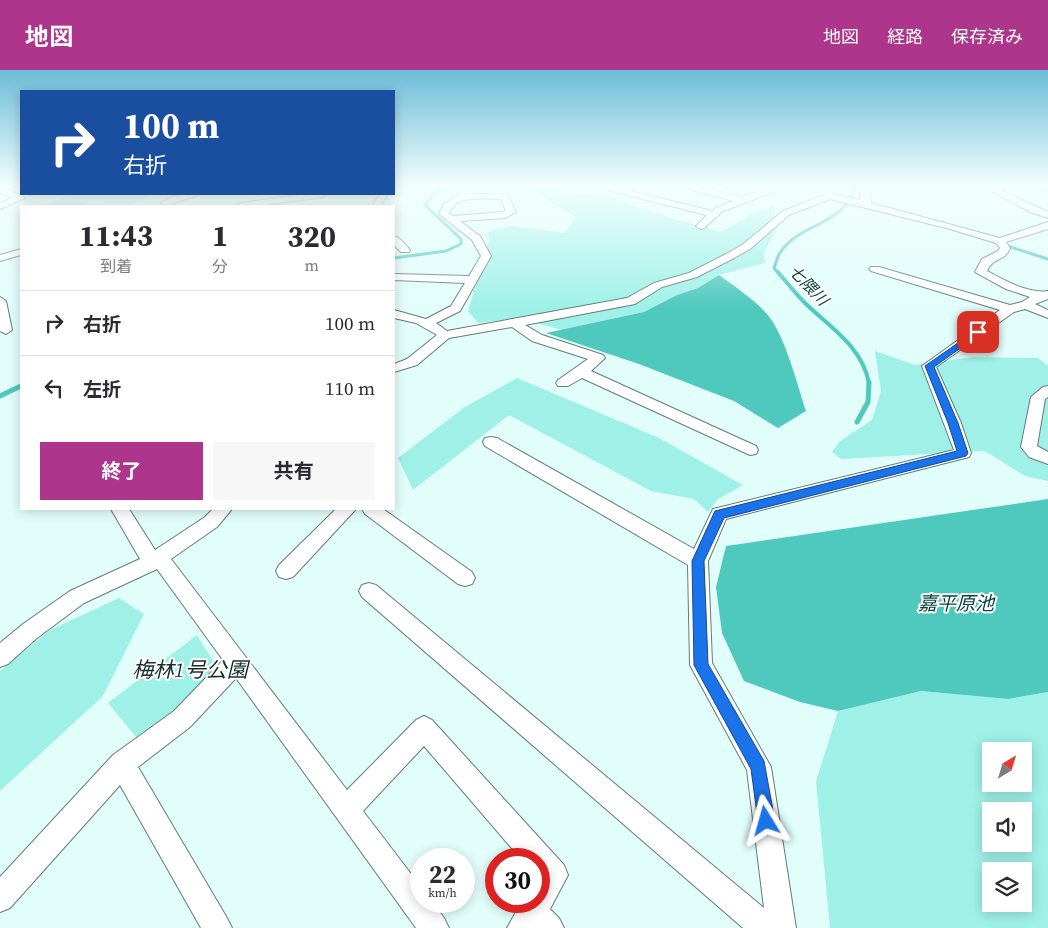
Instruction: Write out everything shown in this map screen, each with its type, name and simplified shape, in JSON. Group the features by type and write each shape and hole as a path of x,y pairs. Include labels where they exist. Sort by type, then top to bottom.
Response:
{"street":[{"path":"427,323 456,308 486,256 476,238 461,227"},
{"path":"395,368 412,362 444,335 631,301 658,285 693,275 730,256 746,247 769,227"},
{"path":"954,227 1002,244 1044,227"},
{"path":"395,240 405,250"},
{"path":"1002,244 1003,253 986,260 980,272 1010,287 1044,296"},
{"path":"0,258 20,252"},
{"path":"875,269 961,296 1048,314"},
{"path":"395,277 472,280"},
{"path":"781,928 759,767 701,665 698,561 719,514 962,453 953,423 929,366 1018,307 1044,296"},
{"path":"0,301 3,331 20,326"},
{"path":"395,314 412,316 427,323 444,335"},
{"path":"514,323 536,338 598,358 581,372 563,383"},
{"path":"581,372 750,450"},
{"path":"1048,390 1038,397 1029,447 1035,453 1048,458"},
{"path":"491,442 698,561"},
{"path":"121,510 155,560 236,662 434,928"},
{"path":"0,657 30,631 77,598 155,560 211,522 222,510"},
{"path":"286,571 347,510"},
{"path":"372,510 465,578"},
{"path":"369,591 766,928"},
{"path":"0,898 122,764 182,719 236,662"},
{"path":"346,810 424,728 554,875 536,914"},
{"path":"122,764 217,928"}],"green space":[{"path":"505,227 517,227 565,233 569,227 704,227 722,232 730,227 777,228 764,252 765,263 719,275 698,288 677,295 644,312 562,330 518,318 478,323 468,311 489,240 488,232"},
{"path":"875,351 915,365 974,357 1038,358 1048,366 1048,481 1025,476 985,451 841,459 832,452 840,441 872,420 881,391"},
{"path":"517,378 659,438 743,485 718,499 708,512 694,499 651,491 509,415 413,490 398,458 465,407"},
{"path":"119,598 144,614 103,696 0,791 0,671 50,630"},
{"name":"梅林1号公園","path":"197,635 222,676 136,737 108,703"},
{"path":"921,691 1008,699 1048,692 1048,928 830,928 816,781 838,711"}],"water":[{"path":"719,275 750,298 767,314 785,347 806,411 778,428 734,401 639,364 546,333 644,312 677,295 698,288"},
{"name":"嘉平原池","path":"1048,499 1048,692 1008,699 921,691 838,711 800,702 744,681 722,633 716,587 726,546"}],"waterway":[{"path":"395,258 446,251 461,244 461,239 448,227"},
{"name":"七隈川","path":"779,274 774,268 779,255 788,243 813,227"},
{"path":"979,237 1048,259"},
{"name":"七隈川","path":"778,272 802,300 853,349 860,359 869,383"},
{"name":"七隈川","path":"857,422 868,402 869,383"},
{"path":"0,396 20,386"}],"route":[{"path":"766,821 759,767 701,665 698,561 719,514 962,453 953,423 929,366 978,332"}]}
